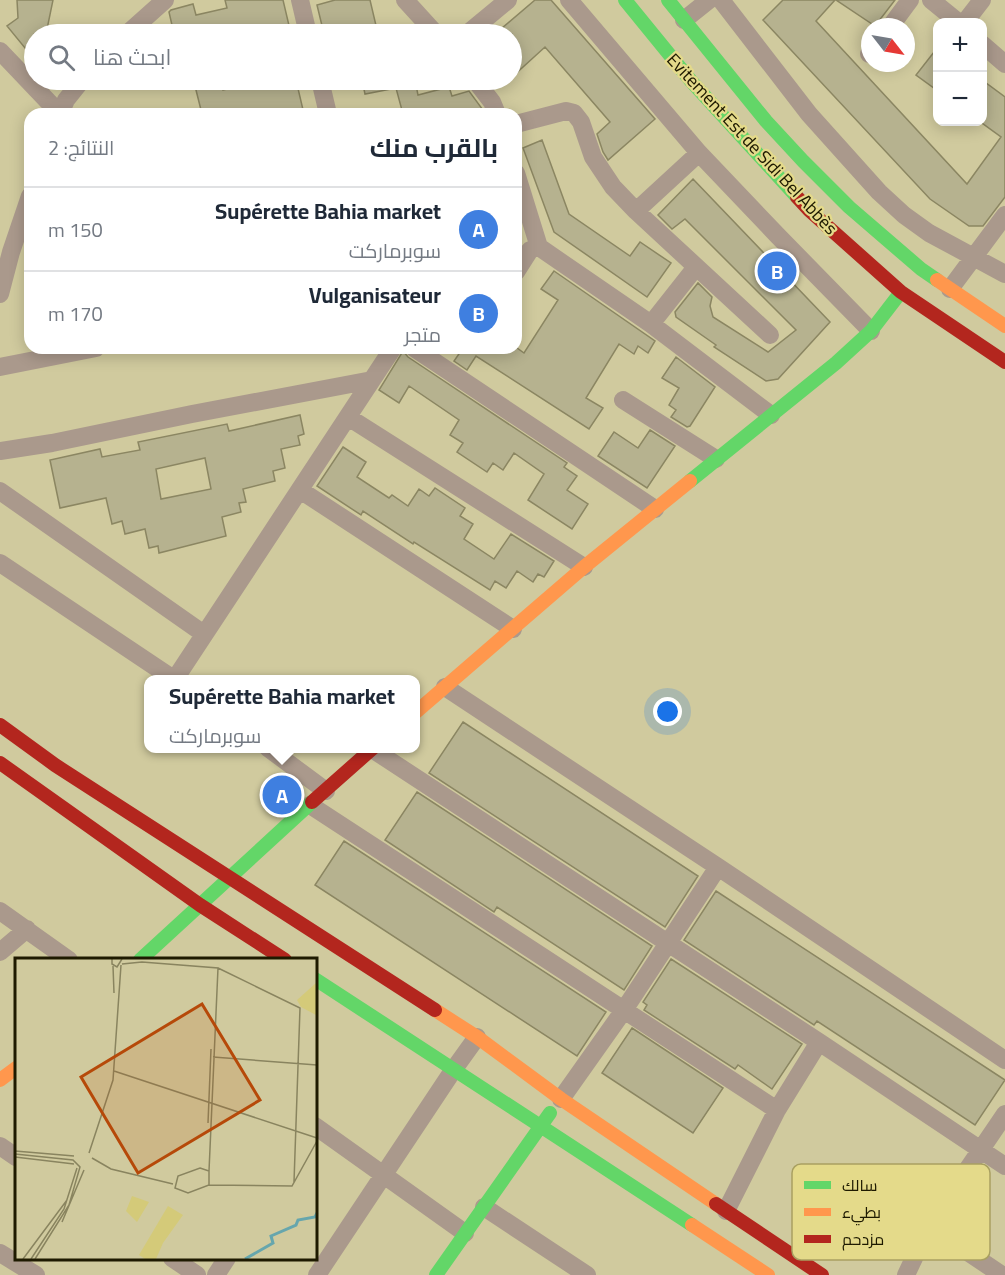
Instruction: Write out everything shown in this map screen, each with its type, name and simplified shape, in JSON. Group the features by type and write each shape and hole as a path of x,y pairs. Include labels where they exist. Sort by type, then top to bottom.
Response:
{"main road":[{"name":"Evitement Est de Sidi Bel Abbès","path":"624,0 691,81 801,202 835,235 901,292 1005,362"},
{"name":"Evitement Est de Sidi Bel Abbès","path":"668,0 735,84 803,161 885,239 950,289 1005,326"},
{"path":"420,709 584,567 802,392 871,331 901,292"},
{"path":"0,725 56,765 228,878 477,1037 561,1099 792,1255"},
{"path":"142,958 368,753"},
{"path":"0,763 200,905 282,958"},
{"path":"316,980 768,1275"},
{"path":"0,1080 15,1069"},
{"path":"436,1275 540,1125 561,1099"},
{"path":"800,1260 822,1275"}],"street":[{"path":"138,24 165,0"},
{"path":"300,0 306,24"},
{"path":"405,0 427,24"},
{"path":"479,24 508,0"},
{"path":"569,0 699,153 871,331"},
{"path":"684,20 709,0"},
{"path":"722,0 809,114 879,192 904,215 929,233 1005,274"},
{"path":"897,18 910,0"},
{"path":"931,0 953,18"},
{"path":"968,18 982,0"},
{"path":"987,48 1005,64"},
{"path":"0,51 24,76"},
{"path":"37,90 54,108"},
{"path":"63,108 74,90"},
{"path":"322,90 327,108"},
{"path":"483,90 494,108"},
{"path":"522,122 566,111 574,113 581,122 593,157 612,187 770,335"},
{"path":"636,211 699,153"},
{"path":"522,212 528,251 651,324 771,415"},
{"path":"0,294 10,252 24,213"},
{"path":"950,289 1005,215"},
{"path":"651,324 696,267"},
{"path":"0,367 66,354"},
{"path":"178,675 389,354"},
{"path":"423,354 655,509"},
{"path":"0,451 52,443 372,380"},
{"path":"623,400 716,459"},
{"path":"348,417 584,567"},
{"path":"300,490 513,629"},
{"path":"0,491 204,634"},
{"path":"0,563 169,675"},
{"path":"445,687 1005,1060"},
{"path":"275,753 326,791"},
{"path":"378,753 1005,1166"},
{"path":"310,805 777,1110"},
{"path":"561,1099 624,1010 718,867"},
{"path":"0,911 66,958"},
{"path":"0,952 27,929"},
{"path":"317,1275 477,1037"},
{"path":"726,1211 777,1110 819,1042"},
{"path":"971,1164 1005,1114"},
{"path":"316,1127 465,1233"},
{"path":"0,1146 15,1156"},
{"path":"484,1207 587,1275"},
{"path":"0,1253 36,1275"},
{"path":"175,1260 197,1275"},
{"path":"216,1275 226,1260"},
{"path":"906,1275 913,1260"},
{"path":"980,1260 1002,1275"}],"building":[{"path":"17,0 53,0 48,24 24,24 24,47 7,26 18,18"},
{"path":"225,0 283,0 289,24 172,24 169,12 193,4 196,15 227,8"},
{"path":"335,0 370,0 376,24 322,24 317,5"},
{"path":"535,0 551,0 655,119 608,160 597,134 610,122 545,47 522,68 522,24 507,24"},
{"path":"783,0 835,0 816,21 967,184 1001,137 986,126 987,84 1005,97 1005,197 983,226 969,226 930,199 763,20"},
{"path":"836,0 895,0 881,18 863,18"},
{"path":"933,53 933,87 916,75"},
{"path":"196,90 298,90 303,108 200,108"},
{"path":"364,90 386,90 365,94"},
{"path":"397,90 417,90 418,95 437,90 450,90 452,96 469,91 482,108 401,108"},
{"path":"542,140 569,214 630,256 640,242 671,263 647,297 554,232 523,148"},
{"path":"693,179 830,322 778,379 766,381 714,347 716,345 676,317 675,312 698,283 712,297 710,306 713,317 768,352 796,330 685,219 672,229 658,215"},
{"path":"554,271 655,341 648,353 638,346 634,354 619,344 586,398 603,408 589,429 476,356 467,370 454,361 459,354 524,353 558,300 541,289"},
{"path":"401,354 406,354 567,463 564,467 577,476 567,490 588,504 572,529 528,500 544,474 514,453 503,470 493,463 487,472 457,452 463,443 450,435 459,420 409,386 399,403 379,390"},
{"path":"676,357 715,387 690,426 687,427 671,417 676,410 669,405 679,388 662,378"},
{"path":"300,415 304,434 298,436 300,445 281,449 285,468 273,471 275,481 243,489 246,502 239,503 241,512 222,517 226,536 159,553 158,546 149,548 145,529 125,534 122,521 112,524 106,498 60,508 50,460 100,449 102,457 140,450 138,442 227,424 229,431","holes":["205,458 211,489 161,499 156,469"]},
{"path":"650,430 675,446 647,488 598,456 614,432 638,448"},
{"path":"343,447 366,462 357,477 389,498 392,495 408,506 419,489 429,496 435,488 465,508 460,516 473,524 464,539 494,559 511,534 554,561 544,577 538,574 533,582 517,571 506,588 495,581 490,590 363,511 361,515 317,486"},
{"path":"463,722 698,876 665,927 429,773"},
{"path":"417,792 652,946 624,990 497,907 494,912 385,840"},
{"path":"344,841 606,1012 577,1056 315,885"},
{"path":"716,891 1005,1080 975,1125 817,1021 814,1025 684,940"},
{"path":"671,959 802,1044 772,1089 738,1065 735,1069 644,1010 647,1005 643,1002"},
{"path":"632,1028 723,1088 693,1133 602,1073"}],"traffic: fast":[{"path":"625,0 691,81 797,197"},
{"path":"668,0 766,121 803,161 849,207 937,280"},
{"path":"690,481 836,363 871,331 901,292"},
{"path":"142,958 312,802"},
{"path":"316,980 692,1225"},
{"path":"436,1275 550,1113"}],"traffic: slow":[{"path":"937,280 1005,326"},
{"path":"420,709 584,567 690,481"},
{"path":"435,1010 716,1204"},
{"path":"0,1080 15,1069"},
{"path":"692,1225 768,1275"}],"traffic: jam":[{"path":"797,197 901,292 1005,362"},
{"path":"0,725 55,765 435,1010"},
{"path":"312,802 367,753"},
{"path":"0,763 200,905 282,958"},
{"path":"716,1204 792,1255"},
{"path":"800,1260 822,1275"}],"place":[{"name":"Vulganisateur","path":"777,271"},
{"name":"Supérette Bahia market","path":"282,795"}]}
